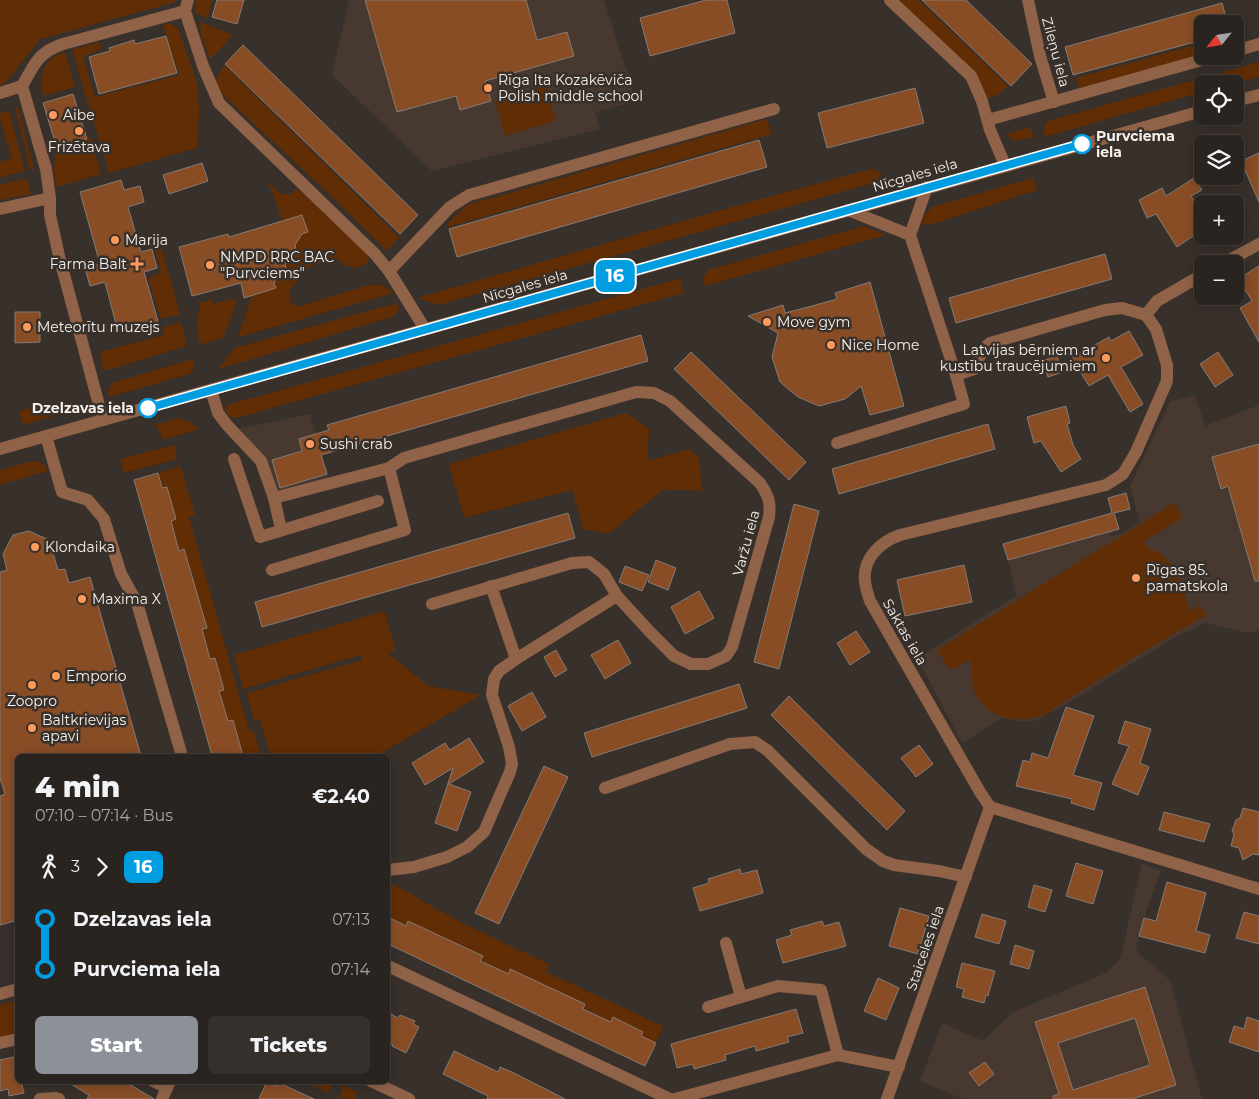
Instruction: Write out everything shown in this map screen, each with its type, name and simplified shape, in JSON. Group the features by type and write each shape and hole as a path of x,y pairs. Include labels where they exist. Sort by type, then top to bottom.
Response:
{"street":[{"path":"890,0 971,76 982,100 1005,166"},
{"name":"Zileņu iela","path":"988,120 1054,102 1034,33 1028,0"},
{"path":"0,94 22,86 38,59 49,49 187,6 203,66 219,103 375,254 425,329"},
{"path":"1244,48 1259,44"},
{"path":"1054,102 1194,62"},
{"path":"22,86 46,169 50,198 50,216 103,420"},
{"path":"1244,99 1259,95"},
{"path":"388,271 450,207 469,195 774,109"},
{"name":"Nīcgales iela","path":"0,449 1194,113"},
{"path":"837,443 964,404 910,236 927,187"},
{"path":"0,209 50,198"},
{"path":"848,210 910,236"},
{"path":"1239,255 1259,244"},
{"path":"956,375 974,369 983,349 990,343 1105,310 1122,308 1146,315 1157,301 1194,280"},
{"name":"Saktas iela","path":"990,807 870,601 864,580 867,563 876,549 888,540 900,535 1106,485 1123,474 1136,452 1167,382 1167,365 1156,329 1146,315"},
{"path":"211,390 218,413 261,461 274,498 281,529"},
{"name":"Varžu iela","path":"274,498 389,468 404,458 636,392 654,393 670,401 760,483 769,497 771,506 769,517 732,647 726,656 708,664 691,664 674,656 616,596 604,574 589,562 572,563 491,586"},
{"path":"46,436 62,492 88,500 104,519 121,574 137,603 181,754"},
{"path":"234,459 260,537 281,529 378,501"},
{"path":"272,570 405,530 389,468"},
{"path":"432,604 491,586 516,659"},
{"path":"390,870 414,867 447,857 467,847 484,832 512,764 509,747 492,695 494,679 499,671 516,659 616,596"},
{"path":"605,788 730,744 755,742 767,750 866,849 883,861 894,865 966,877"},
{"path":"990,807 1259,889"},
{"name":"Staiceles iela","path":"887,1099 990,807"},
{"path":"726,943 741,997"},
{"path":"390,967 670,1099"},
{"path":"708,1007 778,986 821,990 838,1055"},
{"path":"0,994 15,990"},
{"path":"0,1043 15,1040"},
{"path":"675,1099 838,1055 899,1066"},
{"path":"377,1084 409,1099"},
{"path":"40,1099 59,1099"}],"shaded area":[{"path":"0,0 176,0 176,2 40,39 8,80 0,86"},
{"path":"195,0 212,0 208,18 195,13"},
{"name":"Rīga Ita Kozakēviča Polish middle school","path":"349,0 604,0 636,101 595,112 600,129 432,171 332,75"},
{"path":"896,0 919,0 1008,86 999,94 986,99"},
{"path":"200,22 233,35 210,59 201,34"},
{"path":"169,23 178,28 198,86 197,148 109,173 72,50 99,42 101,49 83,57 95,97 179,75 163,25"},
{"path":"1194,45 1194,58 1080,89 1076,78"},
{"path":"65,52 75,87 43,96 42,74 44,68 51,59"},
{"path":"1259,62 1259,77 1244,81 1244,75 1213,75"},
{"path":"224,65 399,237 387,251 218,90 214,83"},
{"path":"1194,80 1194,94 1045,137 1044,128 1048,121"},
{"path":"546,86 556,121 505,136 495,101"},
{"path":"18,107 34,169 30,169 15,108"},
{"path":"9,111 25,171 0,178 0,162 12,158 0,118 0,113"},
{"path":"767,119 772,134 448,227 448,223 467,205"},
{"path":"1029,127 1035,137 1012,141 1007,134"},
{"path":"91,138 101,174 60,186 56,185 54,175 55,151"},
{"path":"871,169 882,173 877,182 439,305 417,298 728,208"},
{"path":"26,178 31,194 0,200 0,185"},
{"path":"1033,178 1037,190 930,225 922,224 923,217 932,207"},
{"path":"267,181 281,194 291,194 297,189 320,207 367,254 369,260 361,267 356,268 344,264 336,258 309,267 289,291 291,303 297,307 369,285 383,285 394,293 238,337 252,296 275,288 274,283 281,271 286,270 285,264 291,252 296,250 295,245 302,234 308,232 302,215 282,221"},
{"path":"864,226 886,235 705,286 704,278 708,270"},
{"path":"160,243 180,314 161,319 148,278 161,273 154,245"},
{"path":"682,278 684,293 236,418 229,416 225,410 227,405"},
{"path":"234,298 236,304 223,338 203,344 199,342 197,324 200,303 211,299 214,304"},
{"path":"397,303 399,310 392,317 219,369 234,348"},
{"path":"181,322 187,345 184,347 104,371 100,352 164,335 163,327"},
{"path":"193,359 195,367 190,374 109,397 108,390 112,383"},
{"name":"Rīgas 85. pamatskola","path":"1195,395 1205,426 1259,405 1259,630 1248,633 1206,623 1175,637 1078,697 1035,721 1022,722 1002,718 962,743 917,658 1016,596 1008,560 1110,532 1111,536 1120,534 1140,522 1130,486 1170,402"},
{"path":"51,402 62,409 64,413 27,424 22,422 19,411"},
{"path":"626,413 649,429 647,461 689,449 699,458 702,491 664,489 610,533 584,530 572,490 464,518 449,464"},
{"path":"310,414 329,478 276,493 237,429"},
{"path":"178,418 190,422 199,429 163,440 156,425"},
{"path":"174,445 177,459 124,473 120,459"},
{"path":"32,461 46,466 47,471 0,485 0,470"},
{"path":"181,466 195,515 189,517 249,731 254,731 260,754 242,754 233,720 228,721 219,691 224,690 215,658 210,659 202,629 207,628 184,550 179,551 171,521 176,519 162,488 158,473"},
{"path":"1174,503 1183,517 1143,542 1162,555 1177,573 1181,580 1188,611 1200,605 1206,615 1141,653 1045,714 1035,717 1014,719 1004,717 986,708 974,690 971,674 972,659 950,670 937,650"},
{"path":"384,611 396,650 388,653 428,686 481,695 379,754 269,754 260,720 254,720 247,693 362,660 361,655 243,689 234,655"},
{"path":"1142,864 1161,870 1144,918 1136,951 1170,980 1202,1099 963,1099 920,1081 942,1023 983,1041 1013,1012 1106,973 1120,959"},
{"path":"390,883 460,922 549,964 546,972 663,1026 656,1043 641,1036 643,1032 613,1018 611,1022 510,970 509,974 480,961 482,956 409,921 406,926 390,918"},
{"path":"15,1001 15,1034 0,1038 0,1005"},
{"path":"310,1084 332,1084 328,1093"},
{"path":"343,1085 357,1092 354,1099 339,1098"}],"building":[{"path":"217,0 244,0 237,24 212,17"},
{"path":"365,0 526,0 537,40 567,32 574,56 485,81 491,101 460,110 456,96 397,112"},
{"path":"706,0 727,0 735,33 650,56 640,18"},
{"path":"922,0 966,0 1032,64 1011,86"},
{"path":"1222,3 1225,15 1194,15 1194,42 1073,75 1065,47"},
{"path":"166,36 177,73 99,94 89,57 110,51 109,48 134,40 135,44"},
{"path":"243,45 418,215 400,234 225,64"},
{"path":"915,88 924,123 827,148 818,113"},
{"path":"73,94 87,139 57,148 43,103"},
{"path":"759,140 767,167 457,257 449,229"},
{"path":"1259,153 1259,202 1244,168 1244,160"},
{"path":"202,163 208,181 169,194 163,175"},
{"path":"1194,178 1194,185 1199,185 1202,190 1191,196 1194,201 1194,235 1177,247 1156,214 1147,218 1139,200 1162,188 1166,196"},
{"path":"121,180 124,190 140,186 144,202 128,207 141,252 152,249 157,268 144,272 158,321 118,332 105,282 90,286 85,268 100,264 80,192"},
{"path":"302,215 308,232 302,234 295,245 296,250 291,252 285,264 286,270 281,271 274,283 276,288 244,298 241,283 192,296 179,247 228,234 229,237"},
{"path":"1105,254 1112,279 956,323 949,298"},
{"path":"1259,266 1259,342 1240,308 1252,301 1244,288 1244,275"},
{"name":"Nice Home","path":"870,282 904,406 870,415 861,386 845,399 819,406 798,397 780,382 772,357 778,333 748,316 783,305 785,313 812,306 837,299 835,293"},
{"name":"Meteorītu muzejs","path":"15,312 40,312 40,342 15,343"},
{"name":"Latvijas bērniem ar kustību traucējumiem","path":"1129,331 1143,355 1121,367 1143,404 1130,412 1108,375 1089,386 1072,358 1109,337 1111,341"},
{"path":"641,335 648,361 321,455 327,474 280,488 272,460 302,451 299,439 329,430 327,425"},
{"path":"691,352 806,462 789,480 674,369"},
{"path":"1218,352 1233,375 1215,387 1200,364"},
{"path":"1057,356 1063,372 1048,377 1042,361"},
{"path":"1066,406 1070,423 1067,424 1073,445 1081,459 1061,472 1041,441 1034,443 1027,417"},
{"path":"988,424 995,449 839,494 832,469"},
{"path":"1259,444 1259,581 1255,581 1228,486 1221,489 1212,457"},
{"path":"158,473 162,488 167,487 176,519 171,521 179,551 184,549 207,628 202,629 210,659 215,658 224,690 219,691 228,721 233,720 242,754 211,754 134,480"},
{"path":"1126,493 1130,509 1114,513 1119,529 1008,560 1003,544 1112,513 1108,498"},
{"path":"794,504 819,511 779,669 754,662"},
{"path":"568,513 575,538 262,627 255,602"},
{"path":"29,531 49,540 58,570 65,569 69,583 90,577 140,754 15,754 15,921 0,925 0,796 5,794 0,778 0,572 7,570 3,554 13,535"},
{"path":"656,560 676,568 668,590 648,582"},
{"path":"964,565 972,602 905,616 897,580"},
{"path":"625,566 649,575 642,591 619,582"},
{"path":"699,591 714,618 685,634 671,607"},
{"path":"856,631 870,652 850,665 837,643"},
{"path":"618,640 631,663 605,679 591,655"},
{"path":"556,650 567,670 555,677 544,657"},
{"path":"739,684 747,708 592,757 584,733"},
{"path":"532,692 546,717 522,731 508,706"},
{"path":"789,696 905,811 887,830 771,715"},
{"path":"1066,707 1094,716 1073,775 1102,783 1094,810 1071,803 1072,799 1016,786 1023,760 1030,762 1032,753 1048,758"},
{"path":"1125,721 1151,729 1140,763 1149,767 1138,795 1112,784 1129,746 1118,743"},
{"path":"469,738 484,762 449,784 471,792 457,831 435,823 453,768 425,785 412,763 445,743 450,750"},
{"path":"919,745 933,764 916,777 901,758"},
{"path":"544,766 568,777 499,924 475,913"},
{"path":"1243,808 1259,812 1259,855 1253,854 1243,860 1239,848 1231,846 1234,834 1232,831 1236,820 1240,818"},
{"path":"1164,812 1210,824 1204,842 1159,830"},
{"path":"1076,863 1103,871 1093,904 1066,896"},
{"path":"740,869 741,874 757,870 763,893 700,911 693,888 709,883 708,879"},
{"path":"1167,882 1206,893 1196,931 1210,935 1205,953 1139,936 1144,918 1156,921"},
{"path":"1034,885 1052,890 1045,912 1028,907"},
{"path":"900,908 929,916 918,954 889,946"},
{"path":"1244,912 1259,916 1259,944 1236,938"},
{"path":"982,914 1006,921 999,944 975,937"},
{"path":"390,918 406,926 408,921 483,956 480,961 509,974 510,969 585,1004 583,1009 611,1022 613,1017 643,1032 641,1036 656,1043 645,1066 390,945"},
{"path":"822,921 824,926 839,922 846,946 783,963 776,940 792,935 790,930"},
{"path":"1015,945 1034,951 1029,969 1010,964"},
{"path":"962,963 995,971 988,996 986,995 984,1003 962,997 964,989 956,987"},
{"path":"878,978 899,988 886,1020 864,1011"},
{"path":"1145,987 1176,1085 1132,1099 1053,1099 1053,1096 1059,1094 1035,1022","holes":["1135,1018 1150,1065 1073,1090 1058,1043"]},
{"path":"796,1009 803,1033 787,1037 789,1042 756,1051 755,1046 725,1055 726,1060 694,1069 693,1064 677,1068 671,1044"},
{"path":"390,1013 398,1018 400,1015 415,1021 413,1024 419,1027 406,1053 390,1043"},
{"path":"1247,1017 1259,1021 1259,1052 1229,1042 1234,1026 1244,1029"},
{"path":"454,1051 498,1072 500,1067 514,1073 565,1099 487,1099 488,1096 443,1074"},
{"path":"15,1057 15,1084 22,1084 24,1093 9,1096 8,1089 0,1091 0,1060"},
{"path":"985,1062 994,1074 979,1086 969,1073"},
{"path":"71,1084 129,1084 154,1099 87,1099 89,1095"},
{"path":"266,1084 278,1086 281,1084 314,1099 259,1099"}],"bus line":[{"name":"16","path":"148,408 1082,144"}],"place":[{"name":"Rīga Ita Kozakēviča Polish middle school","path":"488,88"},
{"name":"Aibe","path":"53,115"},
{"name":"Frizētava","path":"79,131"},
{"name":"Purvciema iela","path":"1082,144"},
{"name":"Marija","path":"115,240"},
{"name":"Farma Balt","path":"137,264"},
{"name":"NMPD RRC BAC \"Purvciems\"","path":"210,265"},
{"name":"Move gym","path":"767,322"},
{"name":"Meteorītu muzejs","path":"27,327"},
{"name":"Nice Home","path":"831,345"},
{"name":"Latvijas bērniem ar kustību traucējumiem","path":"1106,358"},
{"name":"Dzelzavas iela","path":"148,408"},
{"name":"Sushi crab","path":"310,444"},
{"name":"Klondaika","path":"35,547"},
{"name":"Rīgas 85. pamatskola","path":"1136,578"},
{"name":"Maxima X","path":"82,599"},
{"name":"Emporio","path":"56,676"},
{"name":"Zoopro","path":"32,685"},
{"name":"Baltkrievijas apavi","path":"32,728"}]}
